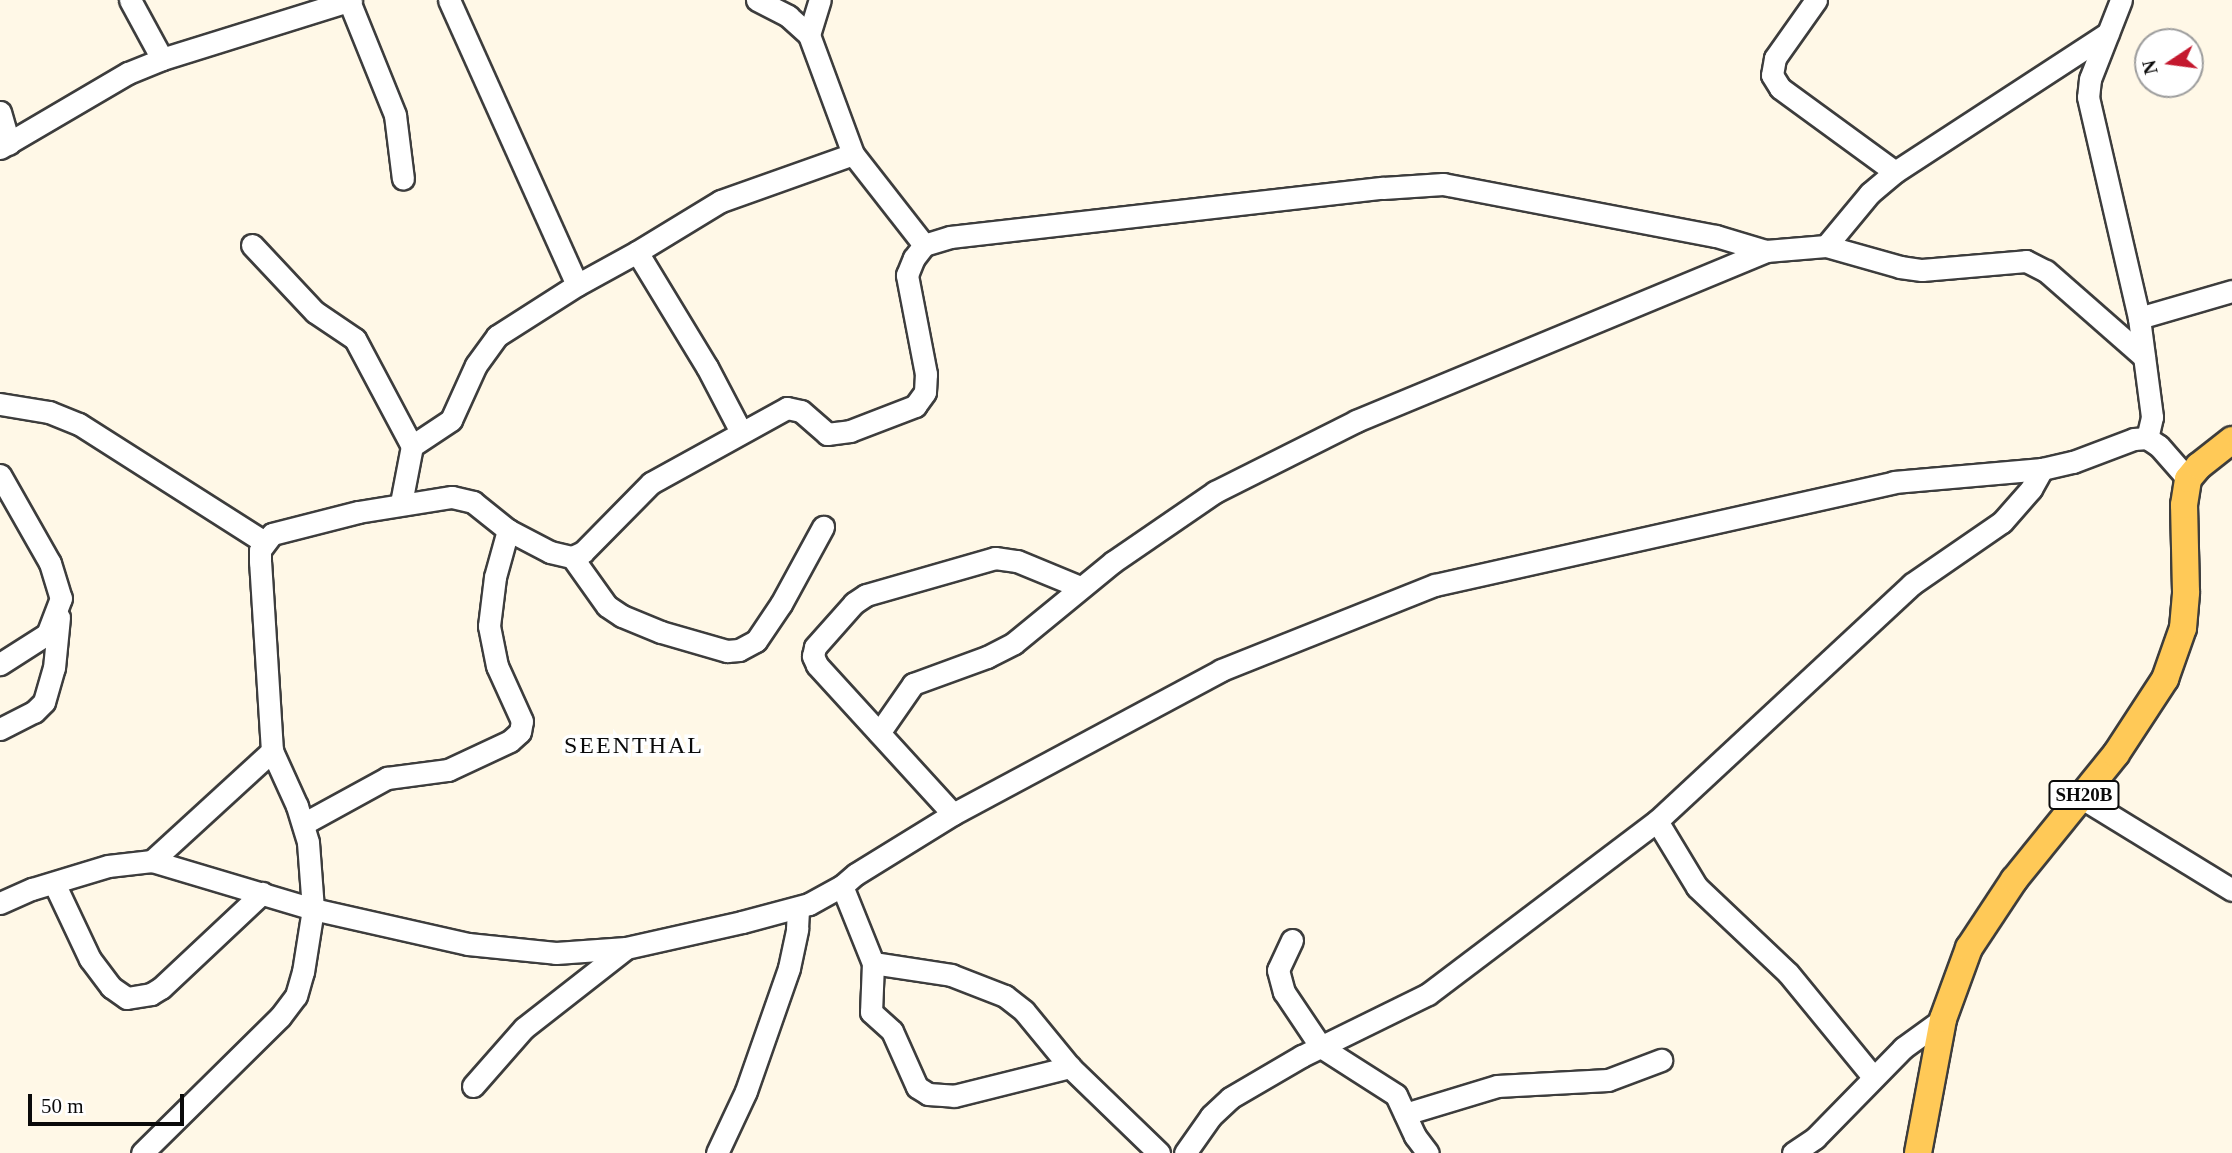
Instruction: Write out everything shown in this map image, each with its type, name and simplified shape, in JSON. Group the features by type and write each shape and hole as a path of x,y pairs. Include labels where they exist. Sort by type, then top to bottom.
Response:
{"main road":[{"path":"2188,480 2199,466 2232,440"},
{"name":"SH20B","path":"1920,1152 1943,1019 1976,935 2014,880 2116,754 2165,679 2183,628 2186,592 2183,547 2188,480"}],"street":[{"path":"130,0 162,59"},
{"path":"0,112 5,146 105,86 162,59 350,0 395,115 403,179"},
{"path":"449,0 576,285"},
{"path":"757,0 788,16 809,35 853,154 924,245"},
{"path":"809,35 820,0"},
{"path":"1816,0 1775,58 1773,75 1780,88 1895,172"},
{"path":"2121,0 2090,79 2090,114 2139,318 2152,417 2147,439"},
{"path":"1826,246 1870,193 1895,172 2108,33"},
{"path":"412,446 451,420 475,365 497,336 576,285 732,195 853,154"},
{"path":"142,1153 280,1017 296,996 303,972 313,909 308,842 272,751 260,562 264,542 281,530 401,503 463,498 473,502 508,530 550,552 572,557 583,552 651,483 787,408 801,411 827,434 850,431 915,406 925,393 926,374 907,275 914,258 924,245 950,237 1383,188 1443,184 1716,236 1766,251"},
{"path":"252,245 316,312 355,339 412,446 401,503"},
{"path":"879,733 913,684 987,657 1014,643 1080,587 1215,492 1356,421 1766,251 1826,246 1900,267 1922,270 2026,261 2046,271 2144,357"},
{"path":"637,252 707,367 741,432"},
{"path":"2139,318 2232,291"},
{"path":"0,404 49,412 79,424 264,542"},
{"path":"0,903 108,866 152,862 313,909 468,944 556,953 626,948 798,908 842,886 856,874 953,814 1221,670 1435,585 1894,482 2042,469 2073,462 2134,439 2147,439 2160,446 2188,480"},
{"path":"1185,1153 1211,1116 1230,1098 1321,1047 1429,994 1657,821 1912,584 2002,522 2031,489 2042,469"},
{"path":"0,475 50,563 61,598 54,668 44,702 34,712 0,729"},
{"path":"572,557 607,606 622,616 661,632 727,651 738,650 756,641 781,604 822,527"},
{"path":"303,824 387,778 448,770 510,741 520,732 522,721 497,666 489,626 495,577 508,530"},
{"path":"953,814 817,665 813,656 821,638 854,603 878,589 995,558 1017,561 1080,587"},
{"path":"0,664 40,641 53,625 60,608"},
{"path":"152,862 272,751"},
{"path":"2082,798 2232,890"},
{"path":"1657,821 1697,887 1714,906 1788,972 1873,1077"},
{"path":"54,883 90,959 111,987 127,998 141,997 160,988 262,893"},
{"path":"842,886 873,963 871,1012 892,1031 917,1087 928,1094 954,1096 1070,1067"},
{"path":"717,1153 746,1091 789,968 796,939 798,908"},
{"path":"1292,940 1280,963 1279,980 1321,1047 1389,1089 1400,1101 1415,1136 1428,1153"},
{"path":"472,1086 524,1028 626,948"},
{"path":"873,963 951,975 1005,996 1042,1030 1070,1067 1160,1153"},
{"path":"1793,1153 1815,1138 1903,1048 1943,1019"},
{"path":"1405,1114 1497,1086 1608,1080 1661,1060"}],"district":[{"name":"SEENTHAL","path":"634,746"}]}
